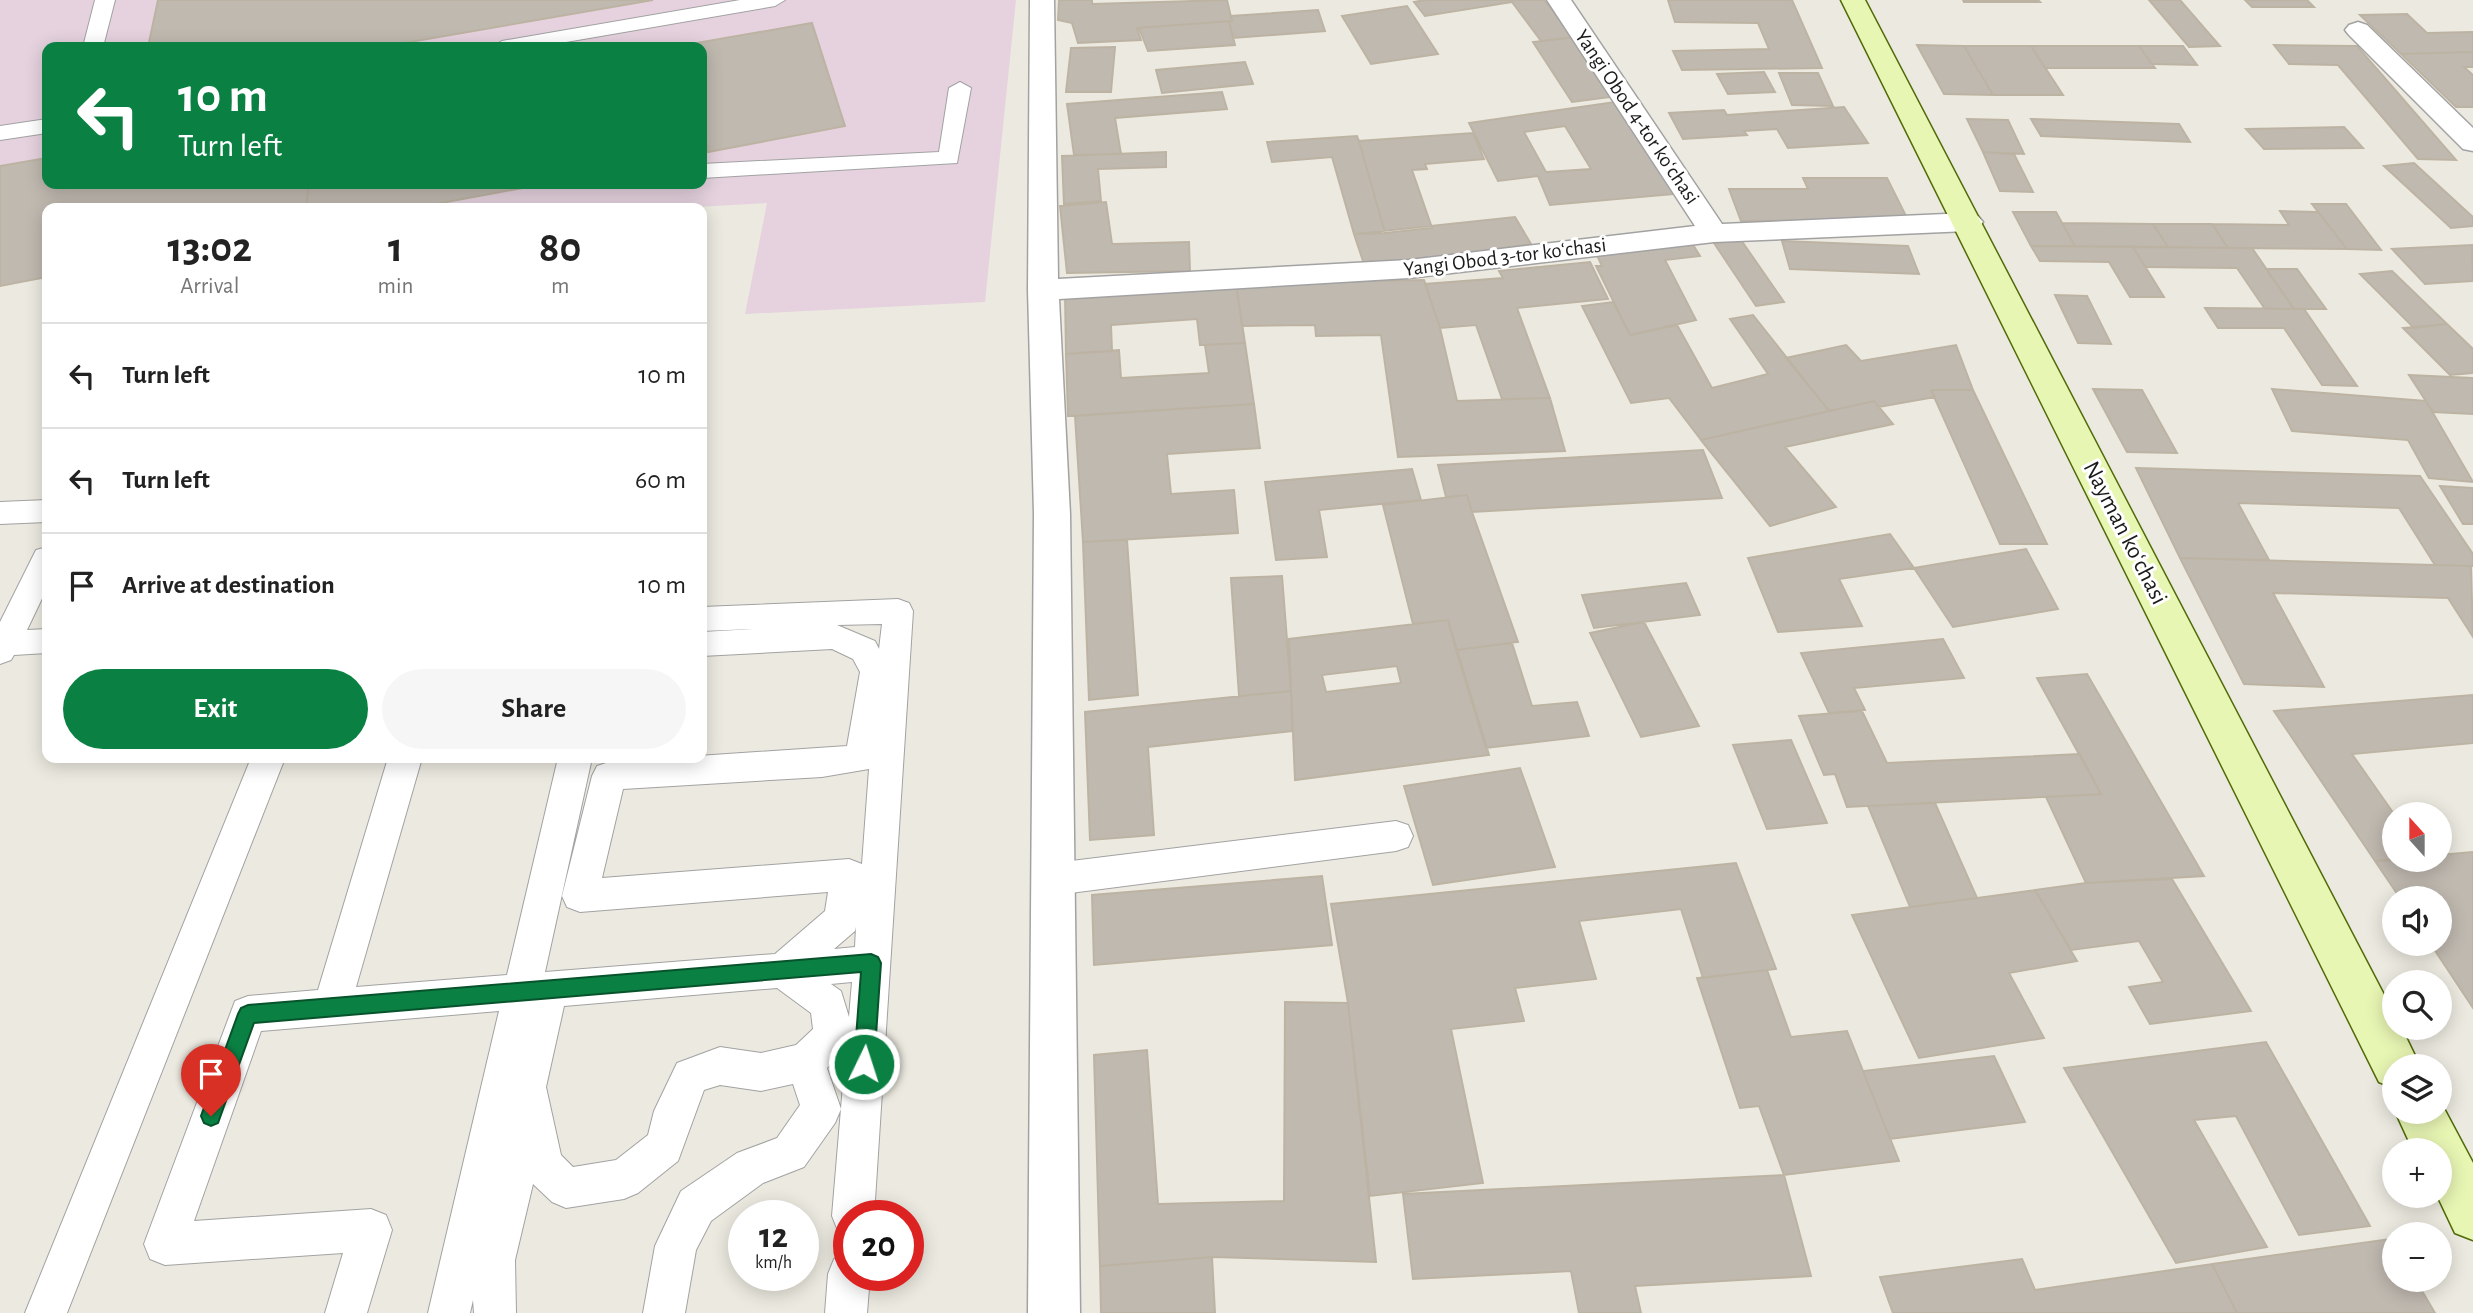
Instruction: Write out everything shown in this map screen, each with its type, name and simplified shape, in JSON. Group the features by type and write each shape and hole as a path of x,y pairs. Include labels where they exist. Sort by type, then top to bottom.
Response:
{"main road":[{"name":"Nayman koʻchasi","path":"1853,0 2390,1054"},
{"path":"2452,1175 2473,1215"}],"street":[{"path":"1042,0 1043,290 1052,514 1054,1313"},
{"name":"Yangi Obod 4-tor koʻchasi","path":"1559,0 1714,233"},
{"path":"2358,30 2473,144"},
{"name":"Yangi Obod 3-tor koʻchasi","path":"1043,290 1409,269 1714,233 1968,222"}],"lane":[{"path":"94,42 105,0"},
{"path":"531,42 775,0"},
{"path":"631,25 634,42"},
{"path":"707,171 949,158 960,88"},
{"path":"0,134 42,127"},
{"path":"0,513 42,511"},
{"path":"2,647 42,568"},
{"path":"707,619 898,611 854,1200"},
{"path":"707,644 835,637 864,649 876,672 862,758 822,763 609,776 580,897 849,875 842,919 783,970"},
{"path":"2,647 42,642"},
{"path":"46,1313 266,763"},
{"path":"332,1007 404,763"},
{"path":"574,763 535,991 527,1087 543,1166 566,1188 624,1179 664,1147 674,1111 691,1076 720,1066 761,1072 806,1062 833,1036 828,1004 783,970"},
{"path":"1055,879 1396,836"},
{"path":"346,1313 371,1230 165,1244 248,1014 871,963"},
{"path":"449,1313 535,991"},
{"path":"664,1313 676,1246 696,1206 751,1167 790,1153 821,1109 806,1062"},
{"path":"495,1313 494,1260 530,1110"},
{"path":"846,1313 848,1291"}],"shaded area":[{"path":"0,0 1016,0 985,302 745,314 767,203 707,206 707,203 42,203 42,278 0,286"}],"building":[{"path":"158,0 653,0 410,42 149,42"},
{"path":"1059,0 1092,0 1092,4 1227,0 1232,21 1137,28 1141,40 1078,43 1072,23 1058,20"},
{"path":"1544,0 1573,37 1541,41 1512,2 1425,16 1414,2"},
{"path":"1668,0 1792,0 1822,68 1682,70 1673,51 1769,49 1758,23 1675,22"},
{"path":"1963,0 2038,0 2040,2 1964,2"},
{"path":"2149,0 2180,0 2220,46 2189,47"},
{"path":"2245,0 2307,0 2314,7 2252,7"},
{"path":"1407,6 1438,54 1371,64 1342,16"},
{"path":"1318,10 1325,31 1233,38 1229,21 1232,21 1231,16"},
{"path":"2407,14 2427,33 2473,32 2473,52 2401,54 2360,15"},
{"path":"1229,21 1235,45 1148,51 1139,28"},
{"path":"812,23 845,126 708,152 707,42 702,42"},
{"path":"1577,37 1618,96 1572,102 1533,42"},
{"path":"1917,45 1964,46 1993,95 1944,94"},
{"path":"2274,45 2357,46 2456,160 2418,159 2338,65 2289,64"},
{"path":"1964,46 2031,46 2063,95 1993,95"},
{"path":"2031,46 2139,46 2155,68 2045,68"},
{"path":"2139,46 2183,46 2197,65 2152,64"},
{"path":"1115,47 1111,92 1066,92 1071,48"},
{"path":"2473,52 2473,67 2464,67 2473,75 2473,107 2456,107 2401,54"},
{"path":"1245,62 1253,84 1162,93 1156,70"},
{"path":"1764,72 1775,92 1728,94 1717,74"},
{"path":"1779,73 1818,73 1833,106 1792,105"},
{"path":"1222,92 1227,109 1115,118 1121,154 1074,155 1067,104"},
{"path":"1615,102 1675,194 1550,205 1538,176 1498,181 1469,123","holes":["1565,126 1591,169 1546,172 1524,132"]},
{"path":"1844,107 1868,143 1788,148 1777,129 1744,131 1747,135 1683,139 1669,113 1724,110 1727,115"},
{"path":"1967,119 2008,120 2024,154 1983,152"},
{"path":"2031,119 2179,124 2190,142 2041,136"},
{"path":"2344,127 2363,148 2264,149 2246,129"},
{"path":"1473,133 1484,159 1425,164 1427,169 1412,170 1432,228 1385,233 1359,141"},
{"path":"1357,136 1385,233 1354,234 1332,157 1272,162 1267,142"},
{"path":"1166,152 1166,167 1098,169 1101,201 1064,204 1062,156"},
{"path":"1983,152 2014,154 2033,192 2000,191"},
{"path":"42,159 42,189 308,189 307,203 42,203 42,278 0,286 0,166"},
{"path":"2414,163 2473,217 2473,226 2451,228 2384,166"},
{"path":"1803,178 1887,178 1908,220 1741,221 1729,189 1808,189"},
{"path":"308,189 517,189 441,203 307,203"},
{"path":"1106,202 1112,244 1189,242 1190,271 1067,273 1060,206"},
{"path":"2312,204 2346,204 2381,250 2347,249"},
{"path":"2280,211 2318,212 2347,249 2228,248 2212,224 2289,225"},
{"path":"2013,212 2056,212 2075,246 2031,246"},
{"path":"1515,217 1531,244 1395,263 1364,264 1354,234"},
{"path":"2062,223 2153,224 2168,247 2075,246"},
{"path":"2153,224 2212,224 2228,248 2168,247"},
{"path":"1690,240 1700,256 1665,260 1696,320 1630,335 1596,266 1602,266 1594,249"},
{"path":"1741,240 1784,302 1756,306 1714,243"},
{"path":"1782,241 1908,246 1919,274 1790,269"},
{"path":"2472,245 2473,281 2425,284 2392,249"},
{"path":"2031,246 2133,247 2164,297 2130,297 2109,262 2040,261"},
{"path":"2133,247 2252,248 2294,309 2265,309 2237,268 2145,267"},
{"path":"1590,262 1608,299 1517,308 1550,398 1502,399 1476,325 1440,328 1425,284 1503,278 1499,271"},
{"path":"2266,269 2297,269 2326,309 2294,309"},
{"path":"2392,271 2447,324 2414,328 2360,274"},
{"path":"1424,280 1440,328 1457,401 1550,398 1565,451 1398,457 1381,335 1316,336 1315,325 1242,326 1236,284"},
{"path":"1236,284 1245,343 1200,345 1197,319 1111,325 1112,351 1066,354 1065,294"},
{"path":"2055,295 2087,296 2111,344 2078,343"},
{"path":"1613,302 1630,335 1677,325 1712,388 1768,374 1730,319 1753,315 1829,411 1701,440 1669,398 1631,403 1582,306"},
{"path":"2205,308 2304,309 2357,386 2322,385 2284,328 2218,328"},
{"path":"2447,324 2473,349 2473,373 2450,375 2403,328"},
{"path":"1245,343 1254,404 1068,416 1066,354 1119,350 1121,378 1209,373 1205,345"},
{"path":"1846,345 1861,361 1956,345 1973,390 1931,390 1935,397 1879,407 1874,401 1829,411 1786,358"},
{"path":"2409,375 2473,378 2473,414 2433,412"},
{"path":"2093,389 2142,390 2177,453 2127,452"},
{"path":"2272,389 2426,401 2473,482 2429,478 2408,440 2292,431"},
{"path":"1931,390 1973,390 2047,544 2000,544"},
{"path":"1874,401 1893,424 1785,447 1836,507 1770,526 1701,440"},
{"path":"1254,404 1260,448 1167,454 1171,494 1234,490 1238,533 1083,542 1075,416"},
{"path":"1703,450 1722,498 1472,512 1467,495 1446,497 1438,465"},
{"path":"2136,468 2420,476 2473,554 2473,566 2435,565 2399,508 2238,503 2269,560 2180,558"},
{"path":"1412,469 1421,500 1319,510 1327,557 1276,560 1265,482"},
{"path":"2440,486 2473,488 2473,524 2463,524"},
{"path":"1467,495 1518,642 1456,650 1448,620 1413,624 1383,505"},
{"path":"1890,534 1914,568 1839,579 1862,626 1778,632 1748,558"},
{"path":"1127,540 1138,695 1089,700 1083,542"},
{"path":"2026,549 2058,609 1953,627 1914,568"},
{"path":"2180,558 2471,566 2473,637 2448,598 2273,593 2324,687 2244,684"},
{"path":"1282,576 1291,691 1239,696 1231,578"},
{"path":"1686,583 1700,615 1594,628 1582,595"},
{"path":"1448,620 1489,755 1295,780 1289,639","holes":["1397,666 1401,683 1326,692 1322,675"]},
{"path":"1644,622 1699,726 1641,737 1590,633"},
{"path":"1943,639 1964,678 1854,688 1865,710 1829,713 1801,653"},
{"path":"1512,643 1532,706 1577,702 1589,736 1486,748 1456,650"},
{"path":"2087,674 2204,876 2086,883 2046,797 2101,794 2037,678"},
{"path":"1291,691 1292,731 1148,747 1154,835 1090,840 1085,712"},
{"path":"2473,695 2473,743 2352,754 2386,802 2382,802 2382,860 2375,861 2274,711"},
{"path":"1862,711 1887,763 2080,754 2101,794 1847,807 1835,774 1824,775 1799,716"},
{"path":"1791,740 1827,823 1767,829 1733,745"},
{"path":"1520,768 1555,867 1433,885 1404,786"},
{"path":"1935,803 1977,898 1910,907 1868,806"},
{"path":"2473,852 2473,1008 2452,976 2452,970 2448,970 2439,956 2452,956 2452,886 2392,886 2382,872 2452,872 2452,854"},
{"path":"2375,861 2382,861 2382,871"},
{"path":"1736,863 1776,969 1703,978 1681,909 1579,921 1596,979 1515,988 1524,1021 1451,1029 1483,1183 1370,1196 1348,1003 1331,904"},
{"path":"1322,876 1332,945 1094,965 1092,895"},
{"path":"2172,879 2251,1011 2150,1024 2129,987 2163,982 2139,941 2071,950 2035,890 2086,883"},
{"path":"2035,890 2077,961 2009,973 2044,1038 1919,1058 1852,915"},
{"path":"1767,970 1791,1037 1847,1031 1899,1161 1784,1175 1759,1106 1740,1108 1697,978"},
{"path":"1285,1002 1348,1003 1376,1262 1212,1257 1100,1266 1094,1055 1147,1050 1158,1204 1284,1201"},
{"path":"2266,1042 2370,1226 2299,1235 2236,1116 2194,1120 2267,1247 2176,1263 2064,1068"},
{"path":"1994,1056 2025,1122 1890,1139 1863,1071"},
{"path":"1784,1175 1811,1276 1635,1286 1641,1313 1579,1313 1571,1271 1413,1279 1403,1194"},
{"path":"2382,1240 2382,1292 2423,1292 2435,1313 2237,1313 2212,1264"},
{"path":"1212,1257 1215,1313 1101,1313 1100,1266"},
{"path":"2022,1259 2035,1290 2212,1264 2237,1313 1893,1313 1880,1277"}],"route":[{"path":"211,1116 248,1014 871,963 864,1064"}]}
